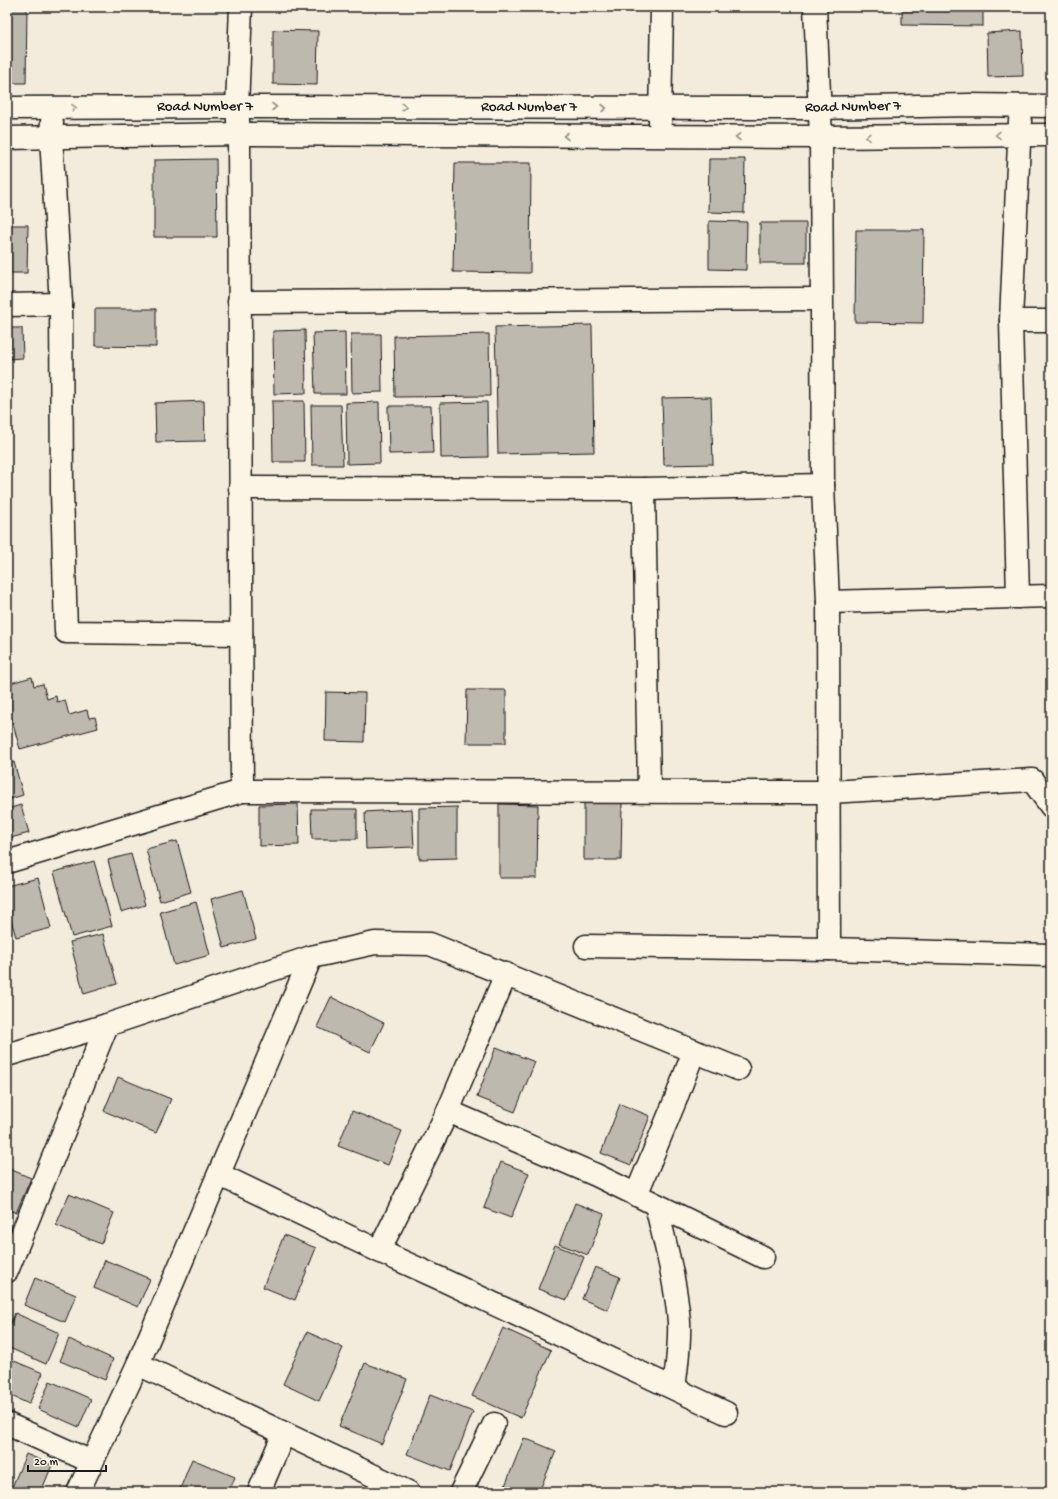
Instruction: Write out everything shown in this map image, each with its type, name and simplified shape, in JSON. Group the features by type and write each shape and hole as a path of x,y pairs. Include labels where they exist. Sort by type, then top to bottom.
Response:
{"street":[{"path":"241,7 237,107 239,134 242,792"},
{"path":"660,136 662,7"},
{"path":"815,7 821,137 823,485 828,602 830,792 829,949"},
{"name":"Road Number 7","path":"7,108 819,108 969,105 1051,106"},
{"path":"1018,597 1011,321 1020,135 1020,106"},
{"path":"52,109 51,137 61,304 62,491 66,632 241,634"},
{"name":"Road Number 7","path":"7,138 239,134 821,137 1051,135"},
{"path":"239,302 821,299"},
{"path":"7,306 61,304"},
{"path":"1011,321 1051,322"},
{"path":"240,488 644,490 823,485"},
{"path":"644,490 649,791"},
{"path":"828,602 1051,596"},
{"path":"7,862 242,792 830,792 1032,780 1051,806"},
{"path":"7,1055 311,957 375,943 430,944 738,1069"},
{"path":"586,946 829,949 1051,955"},
{"path":"78,1492 138,1364 220,1175 311,957"},
{"path":"379,1252 448,1111 506,974"},
{"path":"7,1271 107,1024"},
{"path":"636,1195 694,1051"},
{"path":"448,1111 596,1175 762,1257"},
{"path":"220,1175 379,1252 441,1279 726,1413"},
{"path":"656,1205 676,1293 679,1322 679,1342 674,1388"},
{"path":"138,1364 408,1492"},
{"path":"7,1424 92,1462"},
{"path":"461,1492 494,1424"},
{"path":"259,1492 284,1433"}],"building":[{"path":"7,7 27,7 26,83 7,83"},
{"path":"902,7 983,7 983,26 902,25"},
{"path":"273,30 318,31 317,85 273,84"},
{"path":"1022,31 1023,76 988,77 987,33"},
{"path":"216,159 217,237 154,237 154,160"},
{"path":"709,159 745,159 744,213 708,212"},
{"path":"455,163 531,163 530,273 453,272"},
{"path":"709,221 747,222 746,270 709,269"},
{"path":"760,223 806,223 806,263 760,263"},
{"path":"7,225 28,225 27,273 7,273"},
{"path":"856,230 924,230 923,323 855,322"},
{"path":"95,309 156,309 156,347 95,346"},
{"path":"592,325 594,452 498,454 495,327"},
{"path":"7,328 22,328 23,358 7,359"},
{"path":"305,330 306,393 274,394 273,331"},
{"path":"345,332 346,394 315,394 313,333"},
{"path":"351,334 381,334 382,392 352,393"},
{"path":"489,334 490,396 395,397 394,336"},
{"path":"711,397 713,464 664,465 662,398"},
{"path":"204,401 205,441 156,442 155,403"},
{"path":"272,401 304,401 305,462 273,462"},
{"path":"379,402 380,463 347,464 346,403"},
{"path":"487,402 488,457 441,458 440,403"},
{"path":"311,405 341,405 343,465 312,465"},
{"path":"388,406 431,406 433,453 389,454"},
{"path":"32,677 34,686 43,684 47,699 56,696 57,702 65,700 69,715 87,710 89,718 95,717 98,728 20,749 7,703 7,684"},
{"path":"467,690 506,690 506,743 466,743"},
{"path":"326,692 365,693 364,742 325,741"},
{"path":"14,762 23,795 7,800 7,764"},
{"path":"584,803 622,803 621,860 584,860"},
{"path":"298,804 299,845 259,846 259,805"},
{"path":"499,804 538,805 537,878 499,878"},
{"path":"21,805 29,833 7,839 7,809"},
{"path":"457,807 457,858 419,859 419,808"},
{"path":"311,809 357,809 357,839 312,839"},
{"path":"412,809 414,847 366,849 365,812"},
{"path":"177,841 191,892 160,901 146,849"},
{"path":"131,854 145,905 121,912 108,860"},
{"path":"94,861 112,926 72,937 54,872"},
{"path":"38,878 51,928 16,937 7,906 7,886"},
{"path":"243,890 256,939 224,948 211,899"},
{"path":"196,902 210,955 174,965 160,912"},
{"path":"103,934 117,984 84,994 70,942"},
{"path":"331,997 384,1023 370,1052 317,1027"},
{"path":"496,1047 535,1062 515,1112 477,1097"},
{"path":"118,1077 171,1099 156,1133 104,1111"},
{"path":"620,1104 650,1116 631,1165 601,1153"},
{"path":"352,1111 402,1131 388,1165 338,1146"},
{"path":"501,1162 529,1173 511,1218 484,1208"},
{"path":"7,1168 31,1178 16,1213 7,1209"},
{"path":"69,1194 114,1213 101,1244 56,1225"},
{"path":"575,1203 604,1214 588,1255 559,1244"},
{"path":"284,1235 316,1248 295,1300 263,1287"},
{"path":"555,1245 584,1257 567,1300 538,1289"},
{"path":"105,1260 150,1279 138,1307 94,1288"},
{"path":"595,1267 620,1277 608,1310 582,1299"},
{"path":"35,1278 76,1295 65,1322 24,1305"},
{"path":"15,1313 59,1333 46,1364 7,1347 7,1332"},
{"path":"503,1328 551,1350 521,1418 472,1396"},
{"path":"307,1332 343,1348 319,1401 283,1384"},
{"path":"69,1339 113,1359 105,1380 60,1361"},
{"path":"7,1358 43,1373 29,1404 7,1394"},
{"path":"365,1363 407,1379 382,1444 339,1426"},
{"path":"50,1381 91,1399 79,1427 38,1409"},
{"path":"430,1395 473,1412 450,1471 407,1454"},
{"path":"524,1438 556,1451 539,1492 520,1492 505,1486"},
{"path":"26,1454 52,1465 41,1492 10,1492"},
{"path":"192,1459 235,1477 229,1492 189,1492 180,1489"}]}
